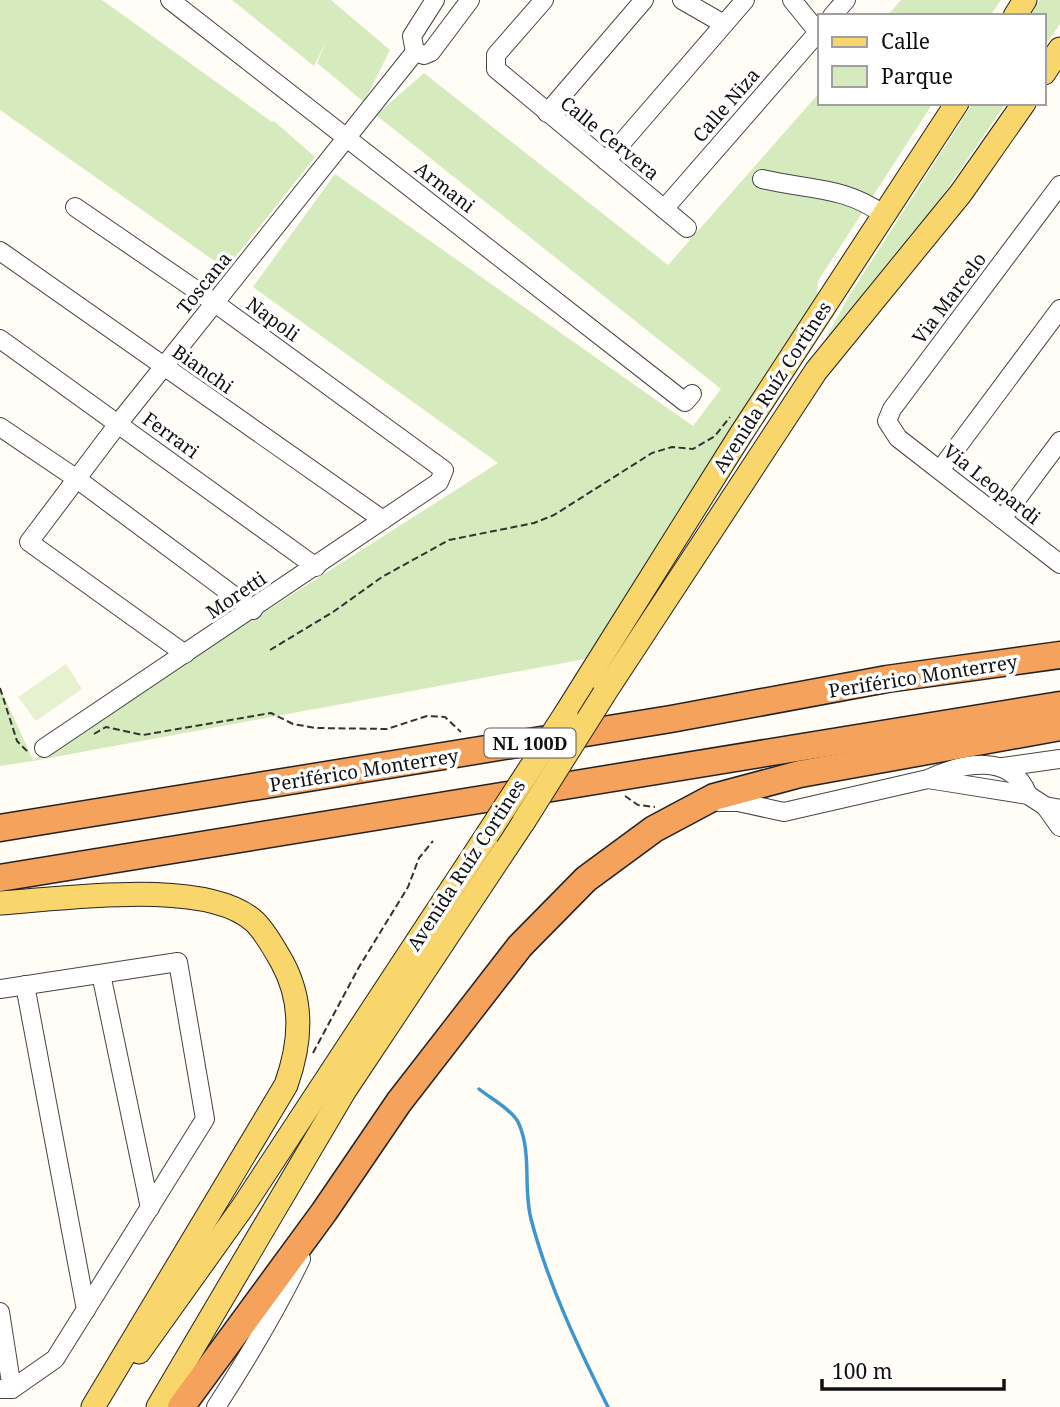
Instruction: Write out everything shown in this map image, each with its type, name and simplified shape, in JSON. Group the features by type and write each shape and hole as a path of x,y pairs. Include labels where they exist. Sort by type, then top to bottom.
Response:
{"highway":[{"name":"Periférico Monterrey","path":"0,828 617,729 887,679 1060,655"},
{"name":"NL 100D","path":"0,878 1060,705"},
{"path":"181,1407 324,1212 399,1102 520,946 586,878 654,829 714,797 800,774 1060,727"}],"main road":[{"path":"1046,70 1060,49"},
{"name":"Avenida Ruíz Cortines","path":"101,1407 242,1208 566,713 956,105"},
{"name":"Avenida Ruíz Cortines","path":"158,1407 345,1090 524,821 816,371 961,193 1023,105"},
{"path":"0,903 146,894 192,897 229,906 254,921 274,946 296,995 299,1031 295,1059 286,1085 93,1407"}],"street":[{"name":"Armani","path":"170,0 685,402 692,394"},
{"path":"435,0 412,36 415,52 425,55 431,52 470,0"},
{"name":"Calle Cervera","path":"544,0 496,55 496,69 687,228"},
{"path":"547,113 644,0"},
{"path":"682,0 722,23"},
{"path":"606,161 722,23 746,0"},
{"path":"792,0 818,30"},
{"path":"834,14 846,0"},
{"name":"Calle Niza","path":"664,209 818,32"},
{"name":"Toscana","path":"185,654 29,542 119,424 415,52"},
{"path":"762,179 846,193 884,215"},
{"name":"Via Marcelo","path":"898,438 887,421 892,409 1060,186"},
{"name":"Napoli","path":"75,207 215,303 444,470"},
{"name":"Bianchi","path":"0,251 383,520"},
{"path":"940,470 1060,309"},
{"name":"Ferrari","path":"0,340 316,567"},
{"path":"0,427 77,479 253,610"},
{"name":"Via Leopardi","path":"898,438 1060,564"},
{"path":"1002,519 1060,441"},
{"name":"Moretti","path":"37,751 316,567 439,482 444,470"},
{"path":"399,1102 561,906 641,842 723,800 784,813 928,779 950,769 975,764 1003,767 1060,759"},
{"path":"1003,767 1015,773 1028,795"},
{"path":"928,779 1028,795 1053,807 1060,827"},
{"path":"0,989 178,962 205,1119 55,1359 6,1389 0,1312"},
{"path":"101,974 150,1208"},
{"path":"25,985 86,1310"},
{"path":"216,1407 255,1341 271,1322 324,1212"}],"path":[{"path":"270,650 333,612 393,570 449,540 534,523 554,515 652,453 671,447 693,449 715,436 731,415"},
{"path":"0,688 17,741 37,751"},
{"path":"85,738 106,727 143,735 271,713 293,724 340,729 365,726 387,729 427,716 445,717 462,733"},
{"path":"311,1056 359,967 408,887 418,858 433,841"}],"green space":[{"path":"0,0 102,0 274,121 315,157 226,269 0,110"},
{"path":"232,0 331,0 390,50 364,102 317,63 326,42 314,66"},
{"path":"901,0 1001,0 991,14 889,14"},
{"path":"1040,0 1060,0 1060,24 1046,44 1046,14 1031,14"},
{"path":"424,73 668,265 818,94 818,105 932,105 818,281 816,306 585,659 33,761 0,766 0,687 33,760 498,463 253,287 335,174 693,426 721,389 376,115"},
{"path":"972,105 1005,105 912,240 821,347 849,296"},
{"path":"66,664 82,689 36,721 18,697"}],"waterway":[{"path":"479,1089 507,1110 519,1124 525,1147 529,1207 538,1243 565,1315 608,1407"}]}
